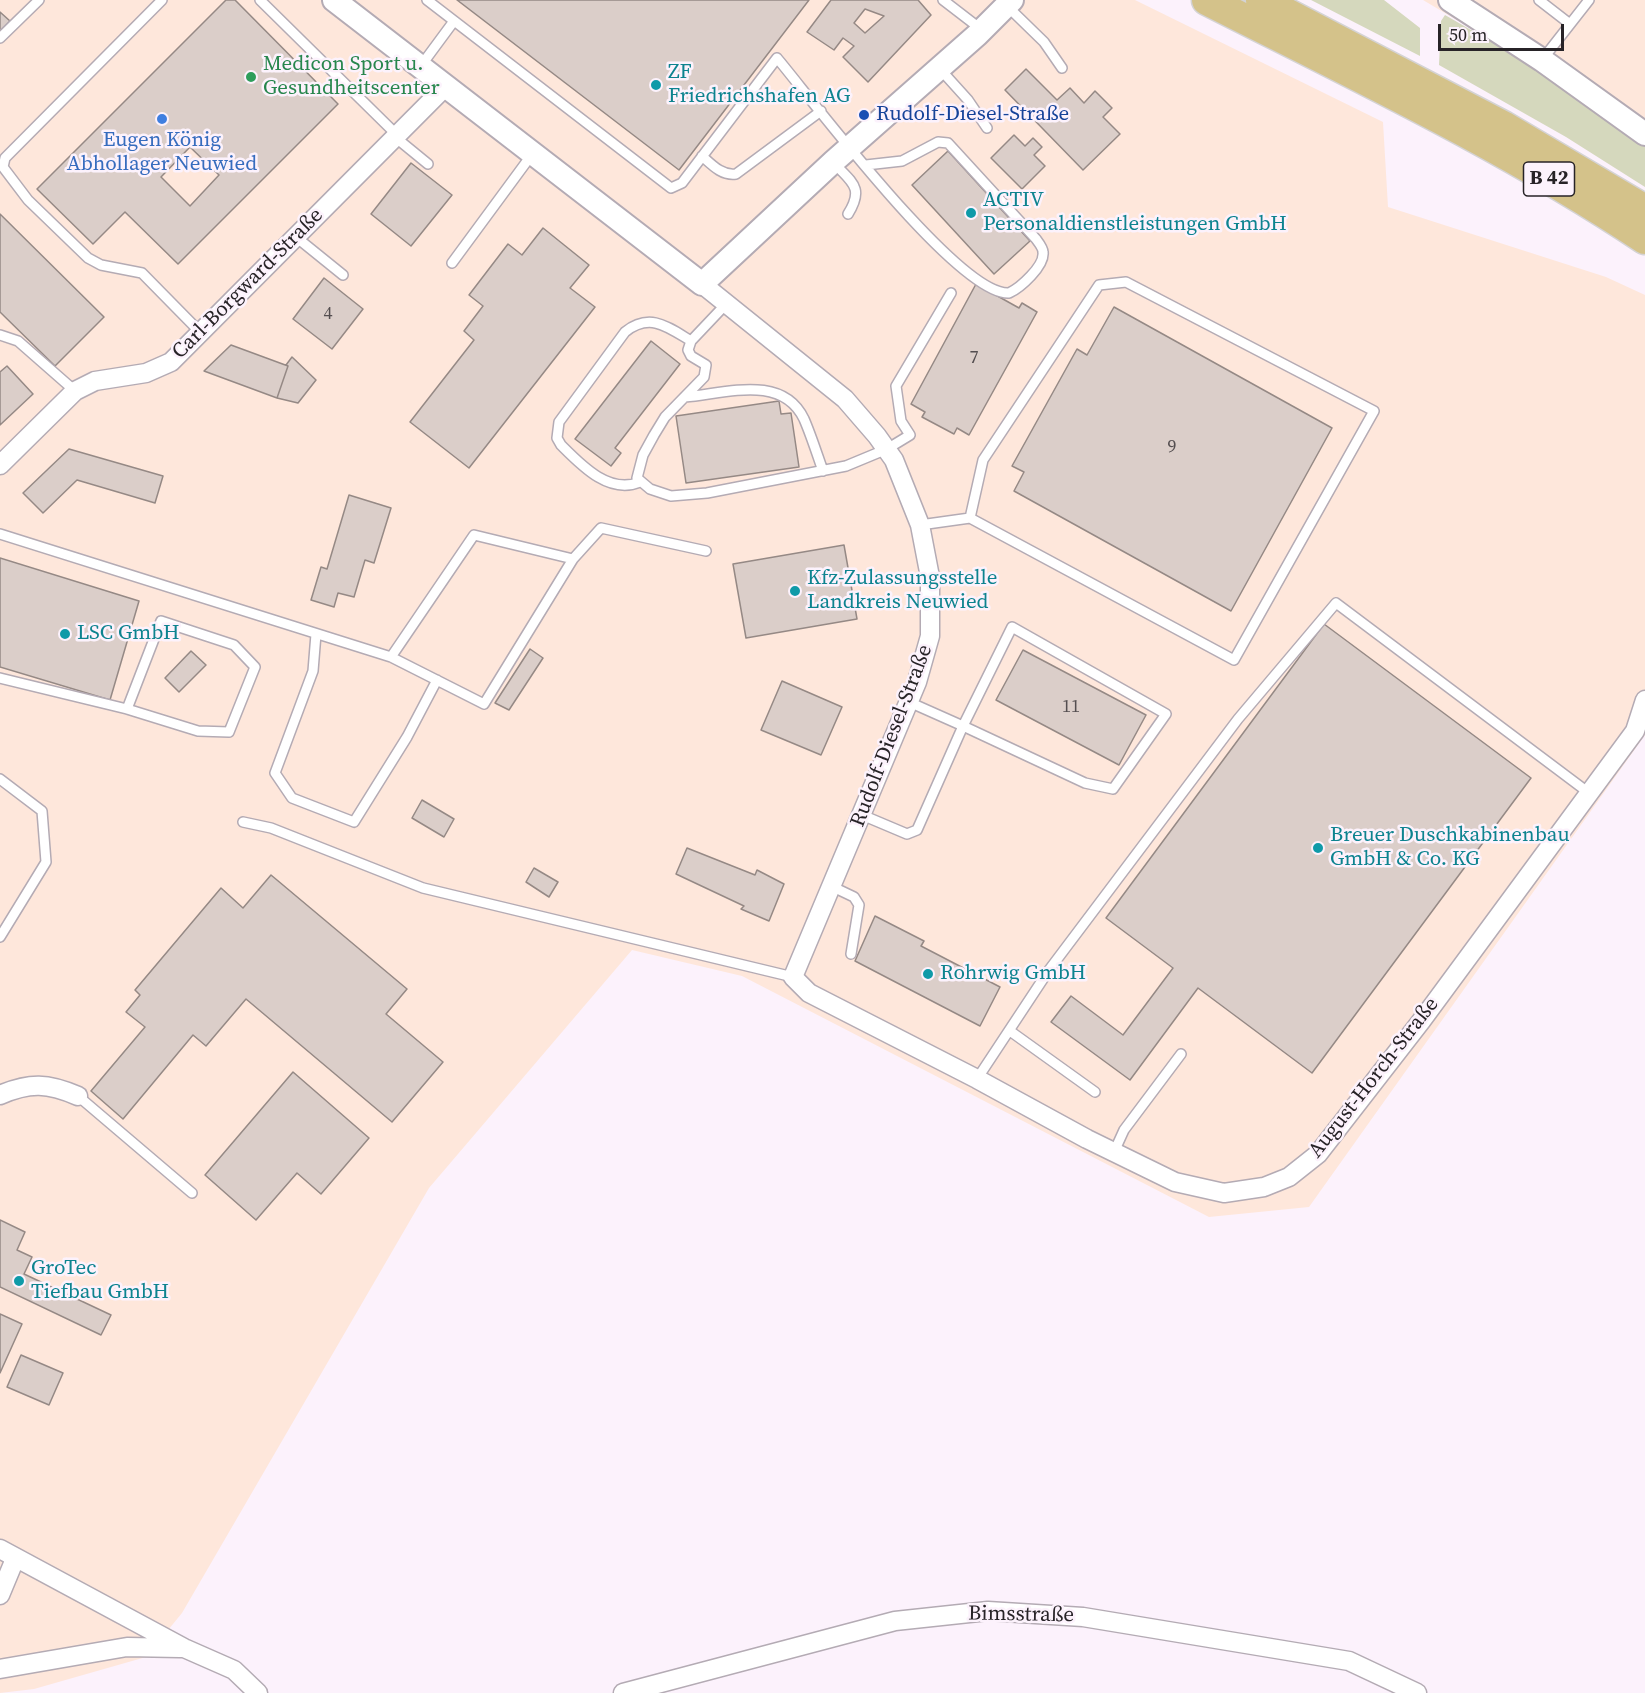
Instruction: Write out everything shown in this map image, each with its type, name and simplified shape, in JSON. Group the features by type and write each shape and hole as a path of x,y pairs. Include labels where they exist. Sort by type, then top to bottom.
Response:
{"highway":[{"name":"B 42","path":"1207,0 1389,79"},
{"name":"B 42","path":"1261,0 1389,79 1452,112 1554,154 1645,210"},
{"name":"B 42","path":"1452,112 1542,175 1645,239"}],"street":[{"name":"Rudolf-Diesel-Straße","path":"334,0 728,303 845,399 887,449 908,490 920,525 930,578 930,636 909,702 793,977"},
{"path":"1450,0 1542,60 1645,134"},
{"path":"702,284 850,146 939,69 1009,3"},
{"name":"Carl-Borgward-Straße","path":"0,465 75,391 94,381 146,374 171,362 446,86"},
{"name":"August-Horch-Straße","path":"793,977 808,993 977,1078 1114,1152 1175,1182 1224,1193 1264,1187 1289,1178 1318,1154 1422,1020 1635,731 1645,700"},
{"path":"0,1095 18,1087 53,1085 78,1096"},
{"path":"0,1549 184,1648 234,1670 258,1693"},
{"path":"0,1595 15,1559"},
{"name":"Bimsstraße","path":"623,1693 895,1621 988,1611 1083,1617 1348,1661 1417,1693"},
{"path":"0,1669 127,1647 184,1648"}],"lane":[{"path":"0,38 39,0"},
{"path":"162,0 5,158 3,167 28,200 88,258 101,265 141,273 201,333"},
{"path":"260,0 396,136 428,164"},
{"path":"427,0 671,188 682,183 777,58 866,165 945,254 992,290 1005,293 1014,291 1042,259 1043,252 1036,239 948,143 938,142 902,161 866,165"},
{"path":"943,0 982,30"},
{"path":"1539,0 1570,24"},
{"path":"1542,60 1589,0"},
{"path":"1009,3 1044,42 1062,68"},
{"path":"420,67 454,21"},
{"path":"939,69 968,100 987,128"},
{"path":"702,156 721,171 729,175 736,174 821,111"},
{"path":"452,263 533,153"},
{"path":"833,162 855,186 857,201 848,214"},
{"path":"296,237 343,275"},
{"path":"920,525 970,518 1234,660 1374,411 1126,282 1099,285 983,460 970,518"},
{"path":"691,341 653,322 642,321 633,325 559,422 557,438 561,445 599,478 614,484 632,485 640,482 660,493 680,495 707,493 846,466 887,449 910,435 901,421 896,386 951,293"},
{"path":"640,482 638,472 643,455 659,427 704,377 707,370 706,364 689,353 691,341 728,303"},
{"path":"0,335 18,342 75,391"},
{"path":"685,397 759,389 775,392 792,403 803,417 823,471"},
{"path":"0,534 391,657 484,704 573,559 601,528 706,551"},
{"path":"391,657 474,535 573,559"},
{"path":"977,1078 1049,970 1238,719 1336,603 1589,793"},
{"path":"0,678 127,709 198,731 229,732 255,667 234,645 161,621 127,709"},
{"path":"862,815 908,834 917,831 963,726 1012,627 1166,714 1113,789 1085,783 963,726 909,702"},
{"path":"316,634 313,671 275,773 292,798 354,822 407,737 438,680"},
{"path":"0,779 42,811 46,862 0,936"},
{"path":"243,822 271,828 423,888 793,977"},
{"path":"833,886 854,897 859,905 851,954"},
{"path":"1010,1031 1095,1092"},
{"path":"1114,1152 1124,1130 1181,1054"},
{"path":"78,1096 192,1193"}],"shaded area":[{"path":"0,0 1135,0 1383,122 1388,207 1606,277 1645,295 1645,735 1309,1207 1209,1217 742,976 632,950 429,1188 182,1613 146,1657 34,1689 0,1693"},
{"path":"1423,0 1645,0 1645,145 1539,69"}],"green space":[{"path":"1311,0 1384,0 1420,28 1420,56"},
{"path":"1445,15 1539,69 1645,145 1645,187 1566,137 1439,65 1441,21"}],"building":[{"path":"226,0 235,0 338,104 178,264 125,212 93,244 37,189","holes":["190,147 219,175 190,206 161,177"]},
{"name":"ZF Friedrichshafen AG","path":"457,0 809,0 679,170"},
{"path":"831,0 918,0 931,15 868,82 843,57 854,46 843,38 834,50 807,32","holes":["865,9 884,16 865,33 854,23"]},
{"path":"0,12 10,21 0,32"},
{"path":"1026,69 1057,100 1070,88 1084,103 1095,91 1112,108 1103,117 1120,134 1083,170 1005,90"},
{"path":"1014,135 1025,146 1033,138 1042,147 1034,155 1045,166 1022,189 991,158"},
{"name":"ACTIV Personaldienstleistungen GmbH","path":"948,151 1030,241 994,274 912,185"},
{"path":"411,163 452,195 411,246 371,214"},
{"path":"0,214 104,317 55,366 0,312"},
{"path":"543,228 589,265 570,288 595,307 469,468 410,422 474,340 464,331 483,306 469,295 508,244 522,255"},
{"path":"324,278 363,309 332,349 293,319"},
{"path":"976,284 1019,308 1022,303 1037,312 969,435 957,428 954,434 922,417 925,412 911,404"},
{"path":"1114,307 1332,428 1231,611 1014,491 1024,472 1012,466 1077,349 1087,355"},
{"path":"651,341 680,364 615,448 621,453 611,466 575,439"},
{"path":"231,345 288,366 277,398 204,371"},
{"path":"292,357 316,380 298,403 277,398 288,366 286,365"},
{"path":"7,366 33,394 0,425 0,372"},
{"path":"779,401 781,414 791,413 799,467 686,483 676,416"},
{"path":"69,449 163,476 155,503 77,480 43,513 23,493"},
{"path":"349,495 391,508 374,563 365,560 354,597 338,593 334,607 311,600 321,567 327,569"},
{"name":"Kfz-Zulassungsstelle Landkreis Neuwied","path":"844,545 857,619 746,638 733,564"},
{"name":"LSC GmbH","path":"0,558 139,601 110,700 0,667"},
{"name":"Breuer Duschkabinenbau GmbH & Co. KG","path":"1324,624 1531,778 1312,1073 1198,988 1130,1080 1051,1022 1071,996 1123,1035 1173,968 1106,918"},
{"path":"530,649 543,658 509,710 495,703"},
{"path":"1023,650 1146,715 1119,765 996,700"},
{"path":"191,651 206,665 179,692 165,678"},
{"path":"782,681 842,707 821,755 761,730"},
{"path":"422,800 454,819 444,837 412,818"},
{"path":"687,848 755,875 757,870 784,884 769,921 741,909 744,906 676,874"},
{"path":"534,868 558,882 549,897 526,882"},
{"path":"271,875 407,989 386,1014 443,1062 392,1122 246,999 206,1046 193,1035 123,1119 91,1091 145,1027 126,1012 140,995 135,990 221,888 243,908"},
{"name":"Rohrwig GmbH","path":"875,916 924,941 921,946 1000,987 980,1026 855,961"},
{"path":"293,1072 369,1138 321,1194 297,1173 256,1220 205,1175"},
{"name":"GroTec Tiefbau GmbH","path":"0,1220 25,1232 17,1250 32,1257 24,1274 111,1315 101,1335 0,1287"},
{"path":"0,1314 22,1324 0,1373"},
{"path":"21,1355 63,1373 49,1405 7,1387"}],"place":[{"name":"Medicon Sport u. Gesundheitscenter","path":"251,77"},
{"name":"ZF Friedrichshafen AG","path":"656,85"},
{"name":"Rudolf-Diesel-Straße","path":"864,115"},
{"name":"Eugen König Abhollager Neuwied","path":"162,119"},
{"name":"ACTIV Personaldienstleistungen GmbH","path":"971,213"},
{"name":"Kfz-Zulassungsstelle Landkreis Neuwied","path":"795,591"},
{"name":"LSC GmbH","path":"65,634"},
{"name":"Breuer Duschkabinenbau GmbH & Co. KG","path":"1318,848"},
{"name":"Rohrwig GmbH","path":"928,974"},
{"name":"GroTec Tiefbau GmbH","path":"19,1281"}]}
